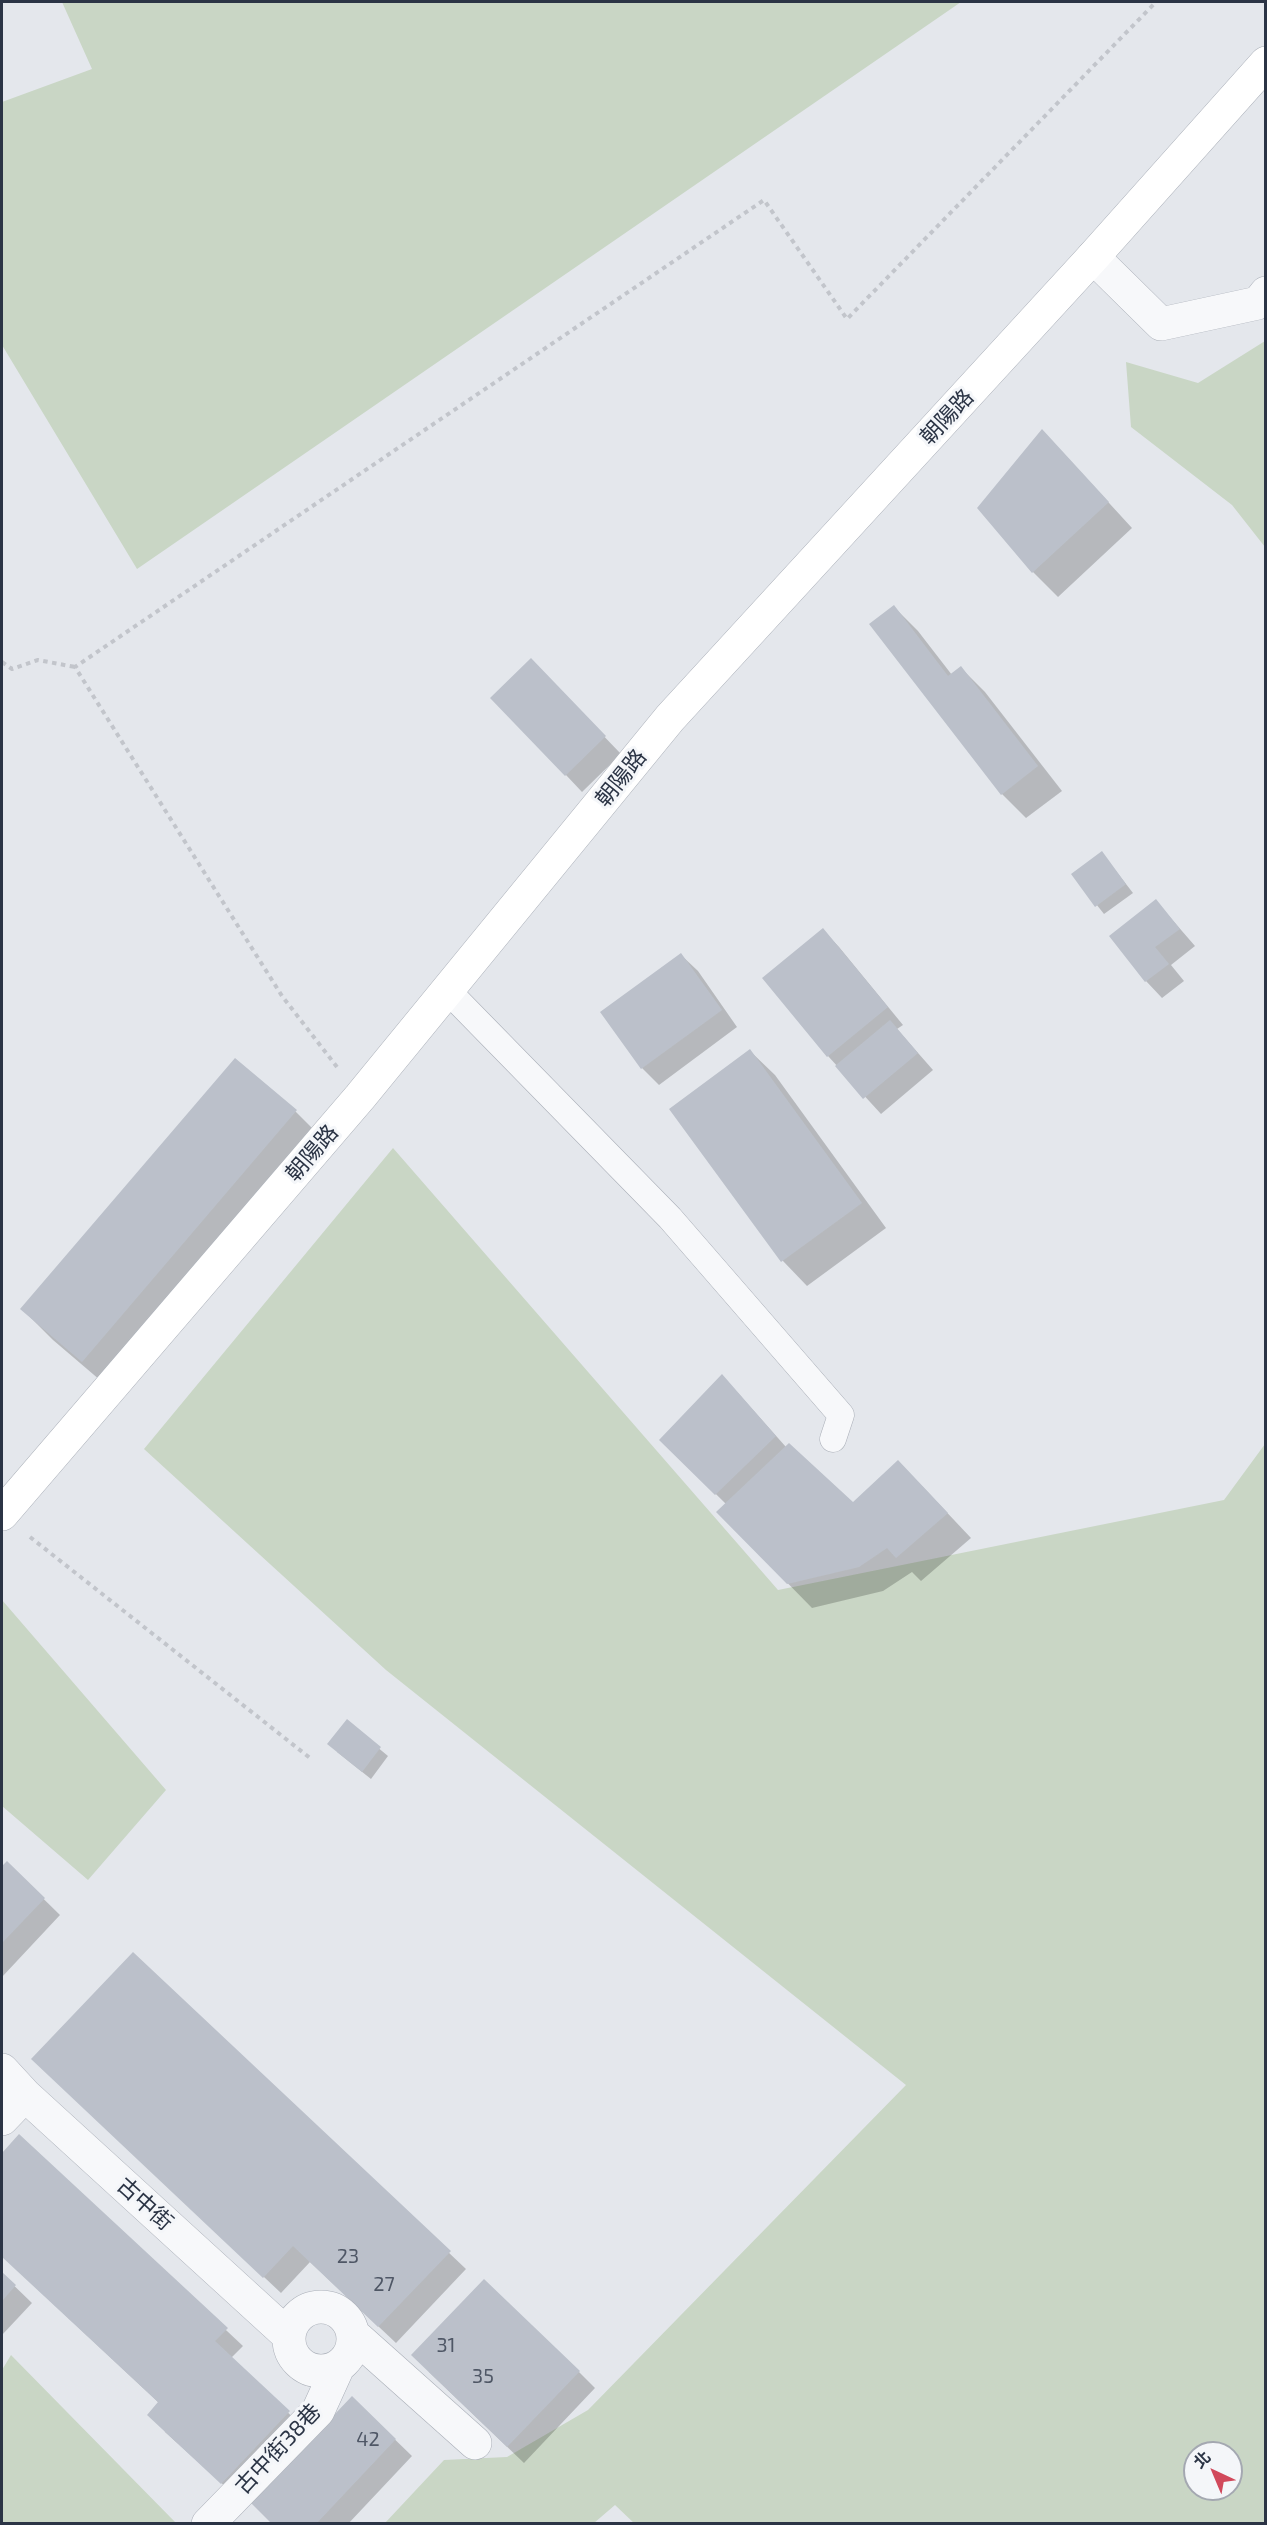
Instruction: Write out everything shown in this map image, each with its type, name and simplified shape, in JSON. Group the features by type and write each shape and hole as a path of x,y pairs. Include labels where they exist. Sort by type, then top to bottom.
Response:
{"main road":[{"name":"朝陽路","path":"2,1514 360,1097 670,718 1093,257 1266,63"}],"street":[{"path":"1093,257 1161,324 1257,303 1266,293"},
{"name":"古中街","path":"2,2070 25,2095 289,2336"},
{"path":"2,2119 25,2095"},
{"path":"354,2335 351,2353 338,2367 318,2371 300,2364 290,2346 289,2336 298,2316 316,2306 337,2310 345,2316 354,2335 475,2443"},
{"name":"古中街38巷","path":"208,2523 318,2411 338,2367"}],"lane":[{"path":"447,990 670,1218 841,1414 832,1439"}],"path":[{"path":"2,662 12,669 38,660 75,667 764,200 847,319 1156,2"},
{"path":"75,667 282,996 360,1097"},
{"path":"30,1537 310,1758"}],"green space":[{"path":"62,2 961,2 137,569 2,345 2,102 92,69"},
{"path":"1265,341 1265,547 1232,505 1131,427 1126,362 1198,383"},
{"path":"393,1148 778,1590 1224,1500 1265,1444 1265,2523 635,2524 615,2505 594,2523 385,2523 444,2460 507,2457 588,2410 906,2085 386,1670 144,1449"},
{"path":"2,1600 166,1790 88,1880 2,1806"},
{"path":"11,2355 176,2523 2,2523 2,2370"}],"building":[{"path":"1042,429 1109,502 1032,573 977,508"},
{"path":"894,605 948,676 961,666 1038,766 1001,795 869,624"},
{"path":"531,658 606,736 565,776 490,698"},
{"path":"1102,851 1126,884 1095,907 1071,874"},
{"path":"1156,899 1180,929 1155,947 1169,964 1145,982 1109,936"},
{"path":"823,928 888,1007 827,1057 762,978"},
{"path":"681,953 722,1010 641,1069 600,1012"},
{"path":"890,1020 918,1053 863,1099 835,1066"},
{"path":"750,1049 862,1203 781,1262 669,1109"},
{"path":"235,1058 297,1110 82,1362 20,1309"},
{"path":"722,1374 776,1436 715,1495 659,1440"},
{"path":"789,1443 853,1502 898,1460 948,1513 896,1558 887,1548 859,1567 787,1584 716,1512"},
{"path":"347,1719 381,1747 362,1772 327,1744"},
{"path":"7,1861 45,1898 2,1943 2,1866"},
{"path":"133,1952 451,2251 378,2327 293,2246 263,2278 31,2059"},
{"path":"19,2134 228,2328 215,2341 290,2411 221,2484 147,2415 158,2402 2,2257 2,2153"},
{"path":"2,2272 16,2285 2,2301"},
{"path":"484,2279 580,2371 507,2447 411,2355"},
{"path":"352,2396 396,2439 316,2524 272,2524 251,2503"}]}
